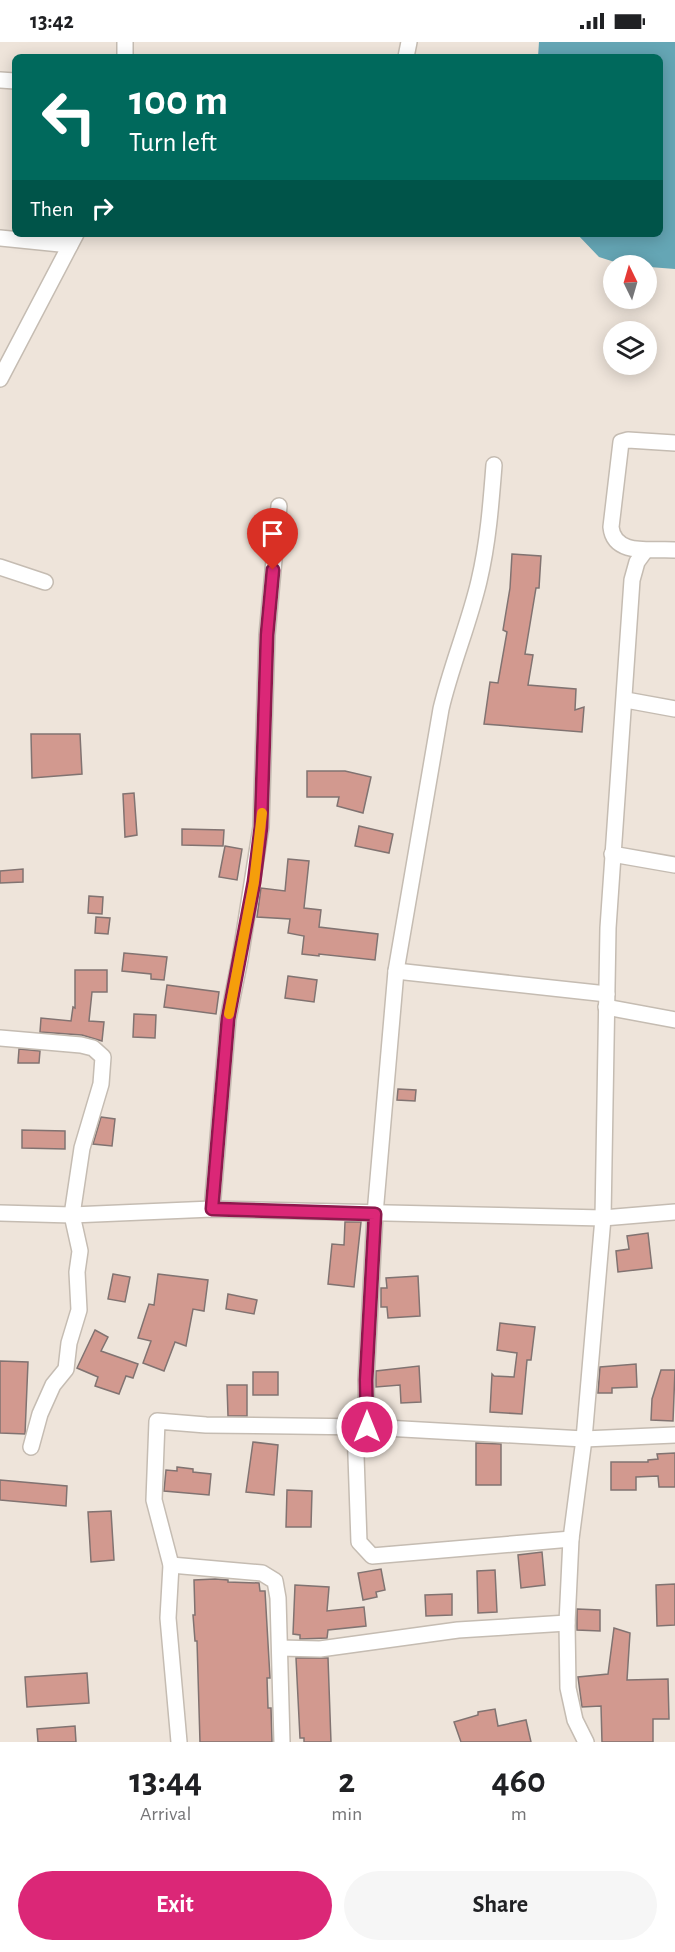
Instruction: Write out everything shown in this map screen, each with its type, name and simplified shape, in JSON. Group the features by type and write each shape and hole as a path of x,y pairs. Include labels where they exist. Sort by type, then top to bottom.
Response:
{"street":[{"path":"0,238 73,240 43,301 0,379"},
{"path":"675,442 628,440 621,442 611,527 612,537 618,544 645,550 675,550"},
{"path":"494,465 487,543 470,615 450,670 441,709 396,971 375,1214 366,1380 361,1427 359,1542 372,1556 571,1539"},
{"path":"212,1209 228,1019 244,937 261,827 267,635 279,506"},
{"path":"586,1742 575,1720 568,1688 567,1623 571,1539 584,1439 603,1218 606,1000 612,854 626,700 632,580 636,562 645,550"},
{"path":"0,567 45,582"},
{"path":"626,700 675,709"},
{"path":"612,854 675,865"},
{"path":"396,971 606,1000 675,1020"},
{"path":"0,1038 81,1045 93,1048 103,1057 101,1084 82,1148 72,1215 80,1251 77,1272 79,1310 69,1343 66,1368 53,1385 40,1414 31,1447"},
{"path":"0,1213 72,1215 212,1209 603,1218 675,1212"},
{"path":"179,1742 168,1617 171,1565 154,1500 157,1421 206,1425 361,1427 584,1439 675,1435"},
{"path":"171,1565 262,1573 275,1581 278,1598 282,1742"},
{"path":"280,1648 320,1649 458,1630 567,1623"}],"water":[{"path":"539,42 675,42 675,269 657,268 657,255 603,255 603,258 599,257 580,237 663,237 663,54 538,54"}],"building":[{"path":"512,554 541,556 539,588 536,588 525,654 533,655 528,685 576,689 575,710 584,707 582,732 484,724 490,682 498,683 507,632 503,630 510,588"},
{"path":"31,734 80,734 82,774 32,778"},
{"path":"307,771 345,771 371,777 363,813 337,806 339,797 307,797"},
{"path":"134,793 137,835 125,837 123,794"},
{"path":"359,826 393,834 389,853 355,846"},
{"path":"182,829 224,830 223,846 182,845"},
{"path":"225,846 242,849 237,880 219,877"},
{"path":"288,859 309,861 304,908 321,910 319,927 378,934 375,960 302,954 304,936 288,933 290,919 257,917 261,888 285,891"},
{"path":"23,869 23,882 0,883 0,871"},
{"path":"89,896 103,897 102,914 88,913"},
{"path":"96,917 110,918 108,934 95,933"},
{"path":"124,953 167,957 164,980 151,979 151,974 122,971"},
{"path":"75,970 107,970 107,992 92,992 89,1021 104,1022 102,1041 82,1035 40,1032 41,1018 71,1021 73,1007 75,1008"},
{"path":"288,976 317,980 314,1002 285,998"},
{"path":"167,985 219,992 216,1014 164,1007"},
{"path":"134,1014 156,1015 155,1038 133,1037"},
{"path":"19,1049 40,1051 39,1063 18,1063"},
{"path":"398,1089 416,1090 415,1101 397,1100"},
{"path":"101,1117 115,1119 112,1146 93,1144"},
{"path":"22,1130 65,1131 65,1149 22,1148"},
{"path":"345,1222 361,1222 354,1287 328,1284 332,1244 344,1245"},
{"path":"648,1233 652,1268 618,1272 616,1251 629,1249 627,1236"},
{"path":"113,1274 130,1277 125,1302 108,1299"},
{"path":"158,1274 208,1280 204,1311 193,1309 186,1346 175,1342 164,1371 143,1363 151,1341 138,1338 149,1304 154,1305"},
{"path":"418,1276 420,1316 388,1318 387,1307 381,1307 381,1288 387,1288 386,1278"},
{"path":"228,1294 257,1300 254,1314 226,1309"},
{"path":"500,1323 535,1327 531,1360 527,1360 522,1414 490,1412 492,1374 514,1377 517,1353 497,1350"},
{"path":"95,1330 108,1337 101,1351 138,1364 133,1378 126,1376 119,1394 95,1386 98,1377 77,1368"},
{"path":"0,1361 28,1362 25,1434 0,1433"},
{"path":"636,1364 637,1387 612,1388 612,1393 598,1393 600,1367"},
{"path":"419,1366 421,1402 401,1403 400,1385 376,1387 376,1371"},
{"path":"661,1370 675,1370 673,1421 651,1420 652,1399"},
{"path":"253,1372 278,1372 278,1395 253,1395"},
{"path":"227,1385 247,1385 247,1416 228,1416"},
{"path":"253,1442 278,1445 274,1495 246,1492"},
{"path":"476,1443 501,1444 501,1485 476,1485"},
{"path":"675,1453 675,1487 659,1487 658,1476 636,1477 636,1490 611,1490 611,1462 648,1462 648,1460 658,1459 657,1454"},
{"path":"177,1467 211,1474 209,1495 164,1491 166,1470 177,1471"},
{"path":"0,1480 67,1486 66,1506 0,1500"},
{"path":"287,1490 312,1491 311,1527 286,1527"},
{"path":"111,1511 114,1560 91,1562 88,1512"},
{"path":"542,1552 545,1585 521,1588 518,1555"},
{"path":"381,1569 385,1590 376,1592 377,1597 363,1600 358,1573"},
{"path":"495,1570 497,1612 478,1613 477,1571"},
{"path":"194,1580 228,1580 228,1582 259,1583 260,1591 265,1591 270,1678 267,1678 268,1708 271,1708 272,1742 200,1742 197,1641 195,1641 193,1615 195,1615"},
{"path":"675,1584 675,1625 657,1626 656,1585"},
{"path":"295,1585 329,1587 327,1611 364,1607 366,1626 328,1630 327,1638 300,1639 300,1635 293,1634"},
{"path":"452,1594 452,1615 426,1616 425,1595"},
{"path":"577,1609 600,1610 600,1631 577,1630"},
{"path":"614,1628 630,1633 627,1680 668,1679 669,1719 653,1719 653,1742 602,1742 601,1706 582,1707 578,1677 608,1674"},
{"path":"296,1658 328,1658 331,1742 304,1742 304,1738 300,1738"},
{"path":"87,1673 89,1703 27,1707 25,1677"},
{"path":"495,1709 498,1726 526,1720 531,1742 461,1742 454,1722 478,1715 478,1712"},
{"path":"75,1726 76,1742 38,1742 37,1729"}],"slow traffic":[{"path":"229,1014 254,882 262,813"}],"route":[{"path":"273,570 267,635 261,827 254,882 228,1019 212,1209 375,1214 366,1380 367,1427"}]}
